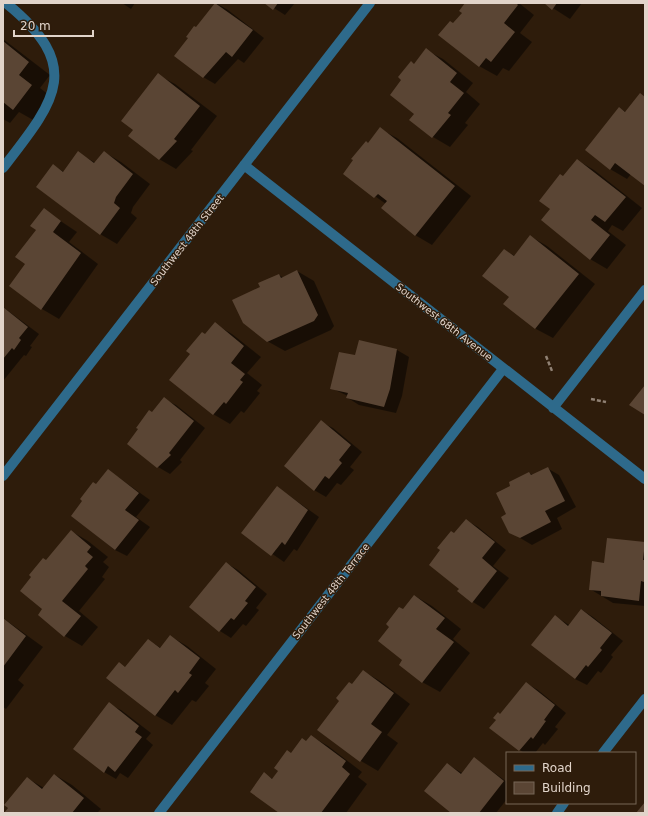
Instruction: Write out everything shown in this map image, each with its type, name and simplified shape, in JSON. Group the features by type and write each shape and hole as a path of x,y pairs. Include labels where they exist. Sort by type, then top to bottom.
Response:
{"street":[{"path":"3,168 35,127 46,110 53,91 55,75 52,59 38,33 6,3"},
{"name":"Southwest 48th Street","path":"3,476 370,3"},
{"name":"Southwest 68th Avenue","path":"244,165 645,479"},
{"path":"553,408 645,290"},
{"name":"Southwest 48th Terrace","path":"159,813 503,369"},
{"path":"604,752 645,699"},
{"path":"557,813 563,804"}],"path":[{"path":"546,356 552,371"},
{"path":"591,399 606,402"}],"building":[{"path":"215,3 253,30 232,57 226,52 203,78 174,56 188,38 186,37 194,26 196,27"},
{"path":"264,3 278,3 273,10"},
{"path":"465,3 516,3 518,5 504,23 515,32 491,62 486,58 479,67 438,35 450,21 453,23 462,13 459,11"},
{"path":"544,3 557,3 552,10"},
{"path":"3,41 29,62 19,75 32,85 13,110 3,102"},
{"path":"426,48 457,73 450,82 464,93 448,113 451,115 432,138 409,120 414,114 390,95 401,80 398,77 411,61 414,64"},
{"path":"158,73 200,106 174,139 177,141 159,160 128,136 133,130 121,121"},
{"path":"640,93 645,97 645,186 615,163 610,170 585,150 619,107 625,112"},
{"path":"380,127 455,186 415,236 381,208 387,201 378,194 374,198 343,174 353,160 351,159 366,141 368,143"},
{"path":"78,151 94,163 104,151 133,174 116,197 114,203 120,208 100,235 36,187 53,164 63,172"},
{"path":"577,159 626,197 605,222 595,215 591,220 610,235 590,260 541,220 550,209 539,201 560,174 563,176"},
{"path":"44,208 61,221 53,232 81,253 41,310 9,286 25,264 15,257 36,230 30,226"},
{"path":"530,235 579,274 535,329 503,304 509,297 482,276 504,249 514,256"},
{"path":"297,270 318,315 314,321 267,342 243,323 232,300 260,287 258,283 279,274 281,278"},
{"path":"3,307 28,327 19,338 21,340 14,350 12,348 3,359"},
{"path":"215,322 244,346 231,363 245,374 240,380 243,382 226,404 224,402 213,415 169,380 190,354 186,351 202,332 205,334"},
{"path":"359,340 397,349 390,389 384,407 346,398 348,393 330,389 339,352 355,355"},
{"path":"645,385 645,415 629,405"},
{"path":"164,397 194,421 169,453 171,455 157,468 127,444 149,410 152,412"},
{"path":"321,420 351,445 339,460 342,463 329,479 325,476 314,491 284,466"},
{"path":"548,467 565,501 545,511 551,522 520,538 509,533 501,517 506,514 496,493 510,486 509,482 529,472 531,475"},
{"path":"108,469 139,493 125,510 139,520 115,550 71,516 82,501 80,499 93,482 96,484"},
{"path":"277,486 308,510 285,545 282,542 271,556 241,533"},
{"path":"466,519 495,542 482,558 497,571 472,603 457,591 459,589 429,565 440,550 437,548 451,531 454,533"},
{"path":"71,530 91,547 87,552 93,557 85,566 88,569 62,601 81,616 64,637 38,615 42,609 20,591 31,577 29,575 43,558 46,560"},
{"path":"607,538 645,542 643,560 645,560 645,577 644,582 641,581 639,601 601,596 601,591 589,590 592,561 604,563"},
{"path":"226,562 256,587 245,601 248,603 234,620 231,618 219,632 189,607"},
{"path":"414,595 445,618 436,629 454,642 422,683 399,665 402,660 378,641 389,627 386,624 399,607 403,609"},
{"path":"581,609 612,633 600,648 602,650 588,667 586,665 575,679 531,645 555,615 568,626"},
{"path":"3,618 26,636 3,667"},
{"path":"170,635 200,658 189,673 192,675 178,693 175,690 155,716 106,678 119,662 125,667 148,639 160,648"},
{"path":"363,670 394,693 371,724 382,732 360,762 317,730 339,701 336,698 349,682 352,684"},
{"path":"526,682 555,705 533,739 531,737 519,751 489,728 496,720 493,718 498,712 500,714"},
{"path":"109,702 139,726 135,732 142,737 115,772 108,766 104,773 73,749"},
{"path":"311,735 346,761 342,767 350,774 321,813 279,813 250,792 264,772 272,779 278,771 274,768 287,750 291,753 302,738 306,741"},
{"path":"474,757 504,781 479,813 451,813 424,791 447,763 461,774"},
{"path":"54,774 84,798 72,813 4,813 8,808 4,805 27,777 42,789"},
{"path":"645,802 645,813 636,813"}]}
